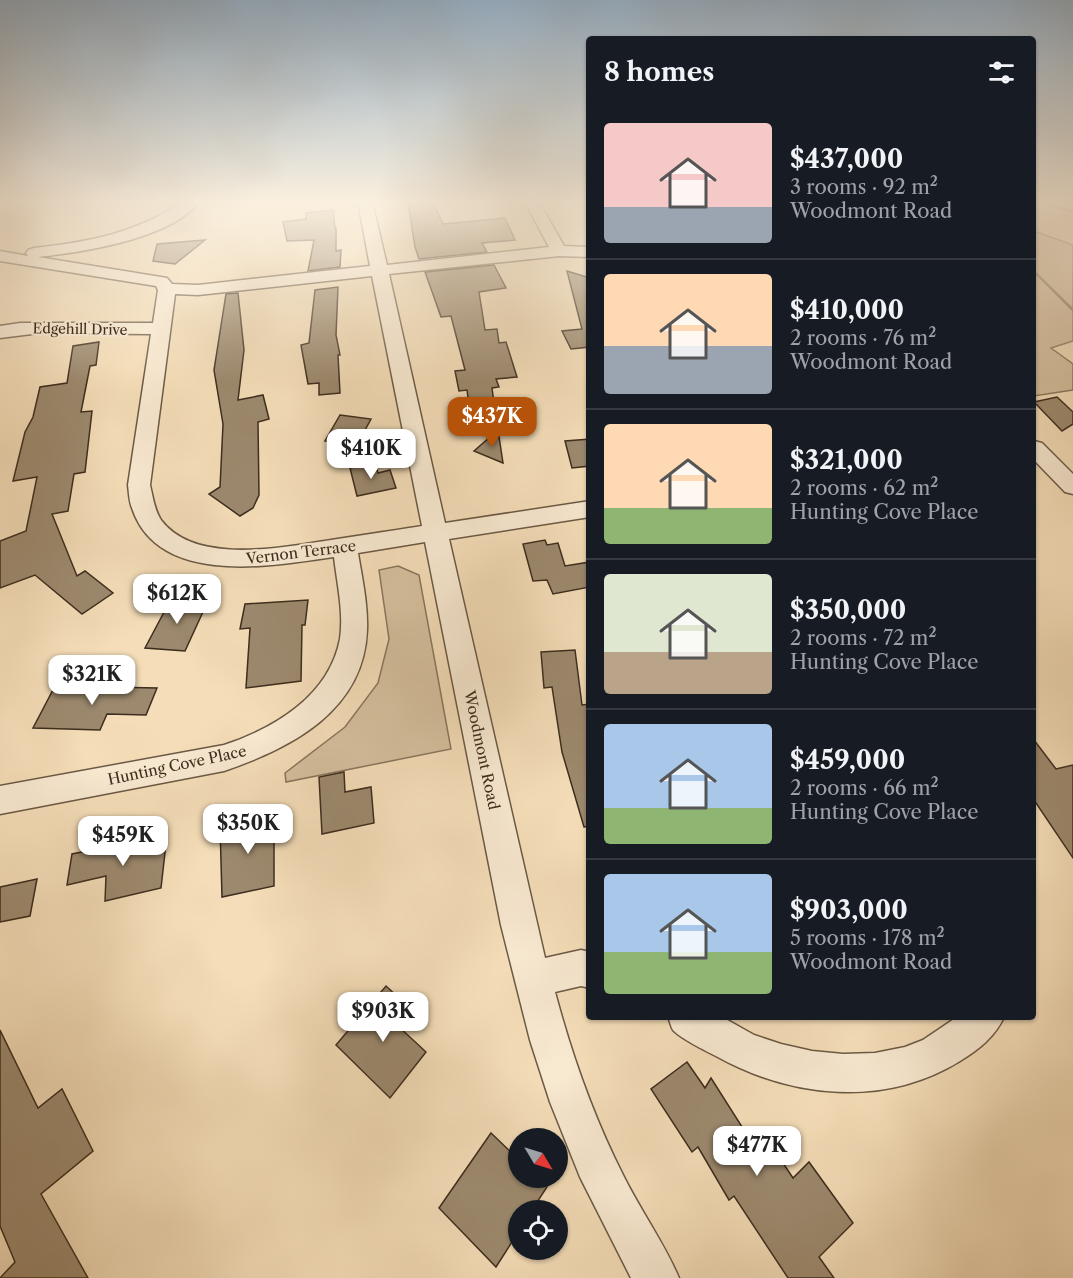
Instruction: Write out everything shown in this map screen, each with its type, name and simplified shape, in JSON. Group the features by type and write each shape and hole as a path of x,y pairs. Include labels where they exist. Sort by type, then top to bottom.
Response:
{"street":[{"path":"34,262 154,280 161,282 167,290 198,290 460,262"},
{"path":"70,262 72,268"},
{"name":"Woodmont Road","path":"378,262 519,925 549,1042 580,1128 630,1233 656,1278"},
{"name":"Vernon Terrace","path":"167,290 139,485 140,503 146,518 157,531 173,543 194,552 218,557 268,558 586,510"},
{"name":"Edgehill Drive","path":"0,332 43,326 139,330 160,328"},
{"path":"1036,450 1073,487"},
{"name":"Hunting Cove Place","path":"0,800 224,758 248,751 280,737 300,723 320,705 336,685 346,665 353,625 345,547"},
{"path":"533,979 581,968 586,969"},
{"path":"692,1020 750,1053 794,1068 846,1075 896,1070 928,1059 953,1045 982,1020"}],"shaded area":[{"path":"1036,262 1073,262 1073,341 1051,348 1073,364 1073,390 1036,396"},
{"path":"398,566 419,575 451,749 286,782 285,773 345,727 378,683 389,639 379,570"}],"building":[{"path":"158,262 178,262 175,264"},
{"path":"310,262 340,262 340,267 308,271"},
{"path":"494,265 506,288 479,292 485,330 497,329 499,343 506,342 517,377 496,379 499,387 492,388 496,418 471,420 467,390 459,391 455,371 465,370 451,316 441,317 425,272"},
{"path":"567,271 586,277 586,347 571,349 562,331 582,329"},
{"path":"338,287 336,335 340,355 338,355 340,393 319,395 319,383 308,384 301,345 309,343 315,290"},
{"path":"238,293 244,350 238,400 263,395 269,419 258,422 259,495 253,508 240,516 209,494 220,487 223,424 214,370 226,294"},
{"path":"99,342 96,365 90,366 81,412 92,411 85,472 74,474 68,511 52,514 77,576 85,571 113,593 82,614 35,575 0,588 0,541 26,531 37,477 13,481 25,432 33,417 40,387 67,383 73,346"},
{"path":"1057,397 1073,412 1073,424 1062,431 1036,402"},
{"path":"340,415 371,419 348,461 343,444 325,441"},
{"path":"498,430 503,463 474,451"},
{"path":"586,439 586,466 572,468 565,441"},
{"path":"375,463 378,473 390,470 396,488 357,496 350,468"},
{"path":"545,540 547,545 558,543 565,566 586,563 586,588 553,594 547,580 533,581 523,544"},
{"path":"171,599 208,601 185,651 145,648"},
{"path":"308,600 305,625 302,625 301,681 246,688 250,628 240,629 245,604"},
{"path":"575,650 582,705 586,704 586,827 584,827 562,752 552,687 544,688 541,652"},
{"path":"55,686 157,688 146,715 107,714 100,730 33,728"},
{"path":"1036,743 1056,769 1073,765 1073,858 1036,803"},
{"path":"344,772 345,792 371,787 374,823 322,834 319,777"},
{"path":"274,812 274,886 222,897 220,826"},
{"path":"167,835 161,888 105,901 106,876 67,885 72,854"},
{"path":"37,879 30,916 0,922 0,887"},
{"path":"386,986 412,1010 398,1026 426,1052 390,1098 336,1045"},
{"path":"0,1030 38,1108 62,1089 93,1151 41,1194 88,1278 0,1278 15,1262 0,1226"},
{"path":"687,1062 705,1088 711,1078 749,1138 761,1130 793,1178 809,1162 853,1223 819,1257 834,1278 788,1278 734,1196 729,1200 698,1147 692,1152 651,1089"},
{"path":"491,1133 508,1149 508,1188 546,1188 539,1200 508,1200 508,1248 496,1267 439,1208"}],"waterway":[{"path":"1036,273 1073,311"}]}
